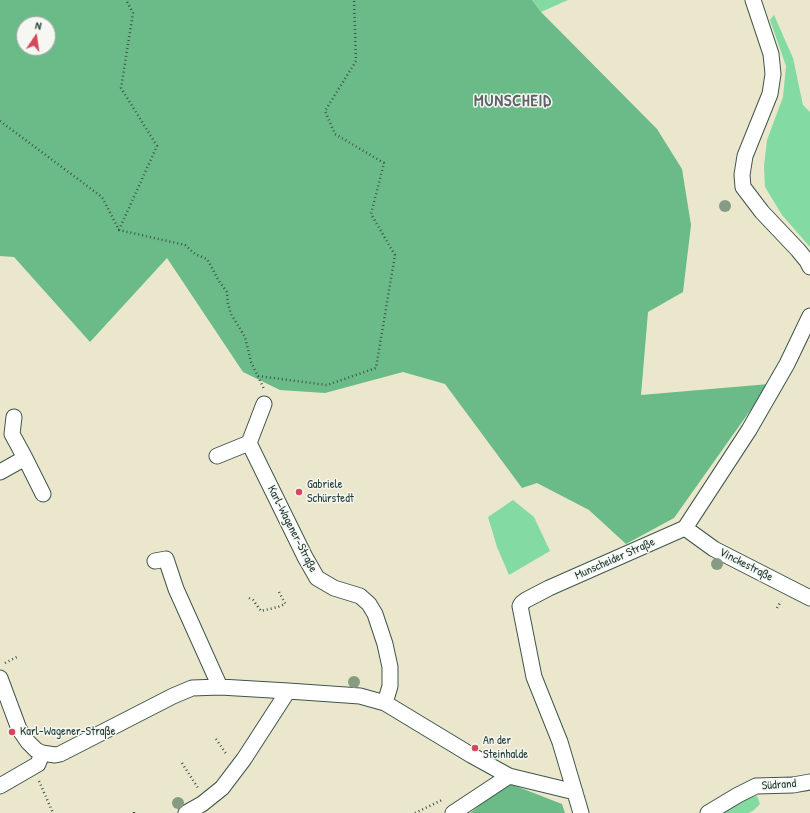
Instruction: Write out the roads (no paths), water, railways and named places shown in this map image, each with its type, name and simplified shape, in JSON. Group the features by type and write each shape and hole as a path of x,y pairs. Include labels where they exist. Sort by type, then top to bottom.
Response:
{"street":[{"path":"753,0 772,54 773,74 770,94 745,156 742,175 743,187 762,212 798,250 810,267"},
{"path":"685,528 753,423 787,364 810,316"},
{"path":"217,456 249,443 264,404"},
{"path":"14,417 12,434 43,494"},
{"name":"Karl-Wagener-Straße","path":"249,443 305,557 317,578 334,588 360,596 369,604 375,614 385,644 390,667 390,686 385,703"},
{"path":"0,472 25,458"},
{"name":"Vinckestraße","path":"685,528 714,548 810,598"},
{"name":"Munscheider Straße","path":"581,813 560,742 534,677 520,606 526,600 549,588 685,528"},
{"path":"155,560 166,559 176,589 220,687"},
{"path":"0,678 19,729 28,742 42,754 60,754 184,691 196,688 220,687 360,696 385,703 509,776 575,792"},
{"path":"186,813 207,800 222,788 244,759 288,691"},
{"path":"0,786 38,764 42,754"},
{"path":"453,813 509,776"},
{"name":"Südrand","path":"708,813 756,786 793,785 810,782"}],"place":[{"name":"Gabriele Schürstedt","path":"299,492"},
{"name":"Karl-Wagener-Straße","path":"12,732"},
{"name":"An der Steinhalde","path":"475,748"}],"district":[{"name":"MUNSCHEID","path":"513,102"}]}
